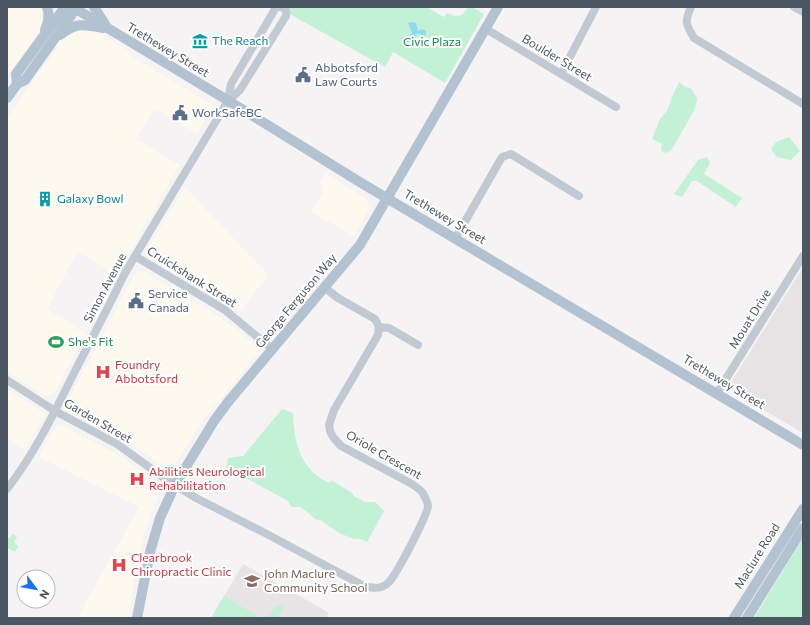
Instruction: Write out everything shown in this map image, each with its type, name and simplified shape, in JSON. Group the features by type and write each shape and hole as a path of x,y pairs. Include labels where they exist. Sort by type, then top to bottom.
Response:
{"main road":[{"path":"47,7 48,39"},
{"path":"94,7 108,29"},
{"name":"George Ferguson Way","path":"137,618 152,544 160,518 175,485 214,421 228,402 360,245 498,7"},
{"path":"7,98 17,84 16,74 48,39 70,8"},
{"name":"Trethewey Street","path":"70,8 108,29 455,239 803,445"},
{"path":"48,39 77,25 108,29"},
{"name":"Maclure Road","path":"734,618 803,508"},
{"name":"Maclure Road","path":"747,618 803,528"}],"street":[{"path":"228,101 231,84 275,9 278,7"},
{"path":"228,101 240,90 286,16 285,9 281,7"},
{"path":"561,74 596,7"},
{"path":"691,7 686,24 694,38 803,104"},
{"path":"794,7 803,12"},
{"name":"Boulder Street","path":"486,29 616,107"},
{"name":"Simon Avenue","path":"7,489 28,460 124,275 228,101"},
{"path":"455,239 502,157 511,154 579,196"},
{"name":"Cruickshank Street","path":"135,256 225,310 272,349"},
{"name":"Mouat Drive","path":"717,393 803,256"},
{"path":"324,287 338,298 375,319 379,327 389,328 418,345"},
{"name":"Oriole Crescent","path":"175,485 196,498 368,588 376,588 387,584 395,575 424,520 428,506 422,492 412,484 341,446 333,437 329,425 334,410 378,336 379,327"},
{"name":"Garden Street","path":"7,380 55,410 117,444 175,485"}],"shaded area":[{"path":"7,7 43,7 47,21 7,76"},
{"path":"75,28 94,30 129,51 128,54 213,105 198,134 154,109 136,139 180,165 113,279 103,266 77,252 47,309 86,333 54,394 45,396 7,371 7,117 57,47 55,45 59,38"},
{"path":"326,173 367,200 369,210 354,236 311,212 323,191 320,183"},
{"path":"185,187 268,275 240,312 231,304 151,257 148,248"},
{"path":"803,267 803,433 732,391 730,384"},
{"path":"138,271 143,271 220,317 254,344 257,350 256,356 199,425 173,468 167,469 123,438 71,410 68,406 68,401 134,274"},
{"path":"7,389 46,414 25,449 7,438"},
{"path":"62,425 126,460 163,487 151,513 143,538 138,557 128,618 77,618 139,507 39,457 54,428"},
{"name":"John Maclure Community School","path":"243,564 329,613 326,618 211,618"}],"green space":[{"name":"Civic Plaza","path":"279,7 426,7 444,17 447,13 455,16 462,15 468,8 472,7 484,14 445,83 393,52 385,67"},
{"path":"679,82 691,89 697,98 695,109 672,149 667,153 661,151 662,144 652,139 660,119 667,111"},
{"path":"789,137 800,151 791,160 777,157 771,149 776,142"},
{"path":"707,157 710,163 704,174 742,198 736,207 697,181 692,181 682,197 674,194 698,160"},
{"path":"282,409 293,413 297,445 305,463 311,470 329,483 331,480 352,493 355,497 365,502 375,502 384,511 367,542 339,533 322,521 315,519 300,507 291,507 288,501 244,477 234,475 226,470 228,458 243,456"},
{"path":"13,534 17,537 14,542 18,546 15,552 7,548 7,540"},
{"path":"803,538 803,618 754,618"},
{"path":"224,596 259,617 269,614 275,606 285,605 277,618 211,618"}],"water":[{"path":"408,23 416,23 418,31 422,29 426,31 425,36 417,33 415,39 410,42 404,42 403,37 409,36 412,33"}],"place":[{"name":"The Reach","path":"200,41"},
{"name":"Abbotsford Law Courts","path":"303,75"},
{"name":"WorkSafeBC","path":"180,113"},
{"name":"Galaxy Bowl","path":"45,199"},
{"name":"Service Canada","path":"136,301"},
{"name":"She's Fit","path":"56,342"},
{"name":"Foundry Abbotsford","path":"103,372"},
{"name":"Abilities Neurological Rehabilitation","path":"137,479"},
{"name":"Clearbrook Chiropractic Clinic","path":"119,565"},
{"name":"John Maclure Community School","path":"252,581"}]}
